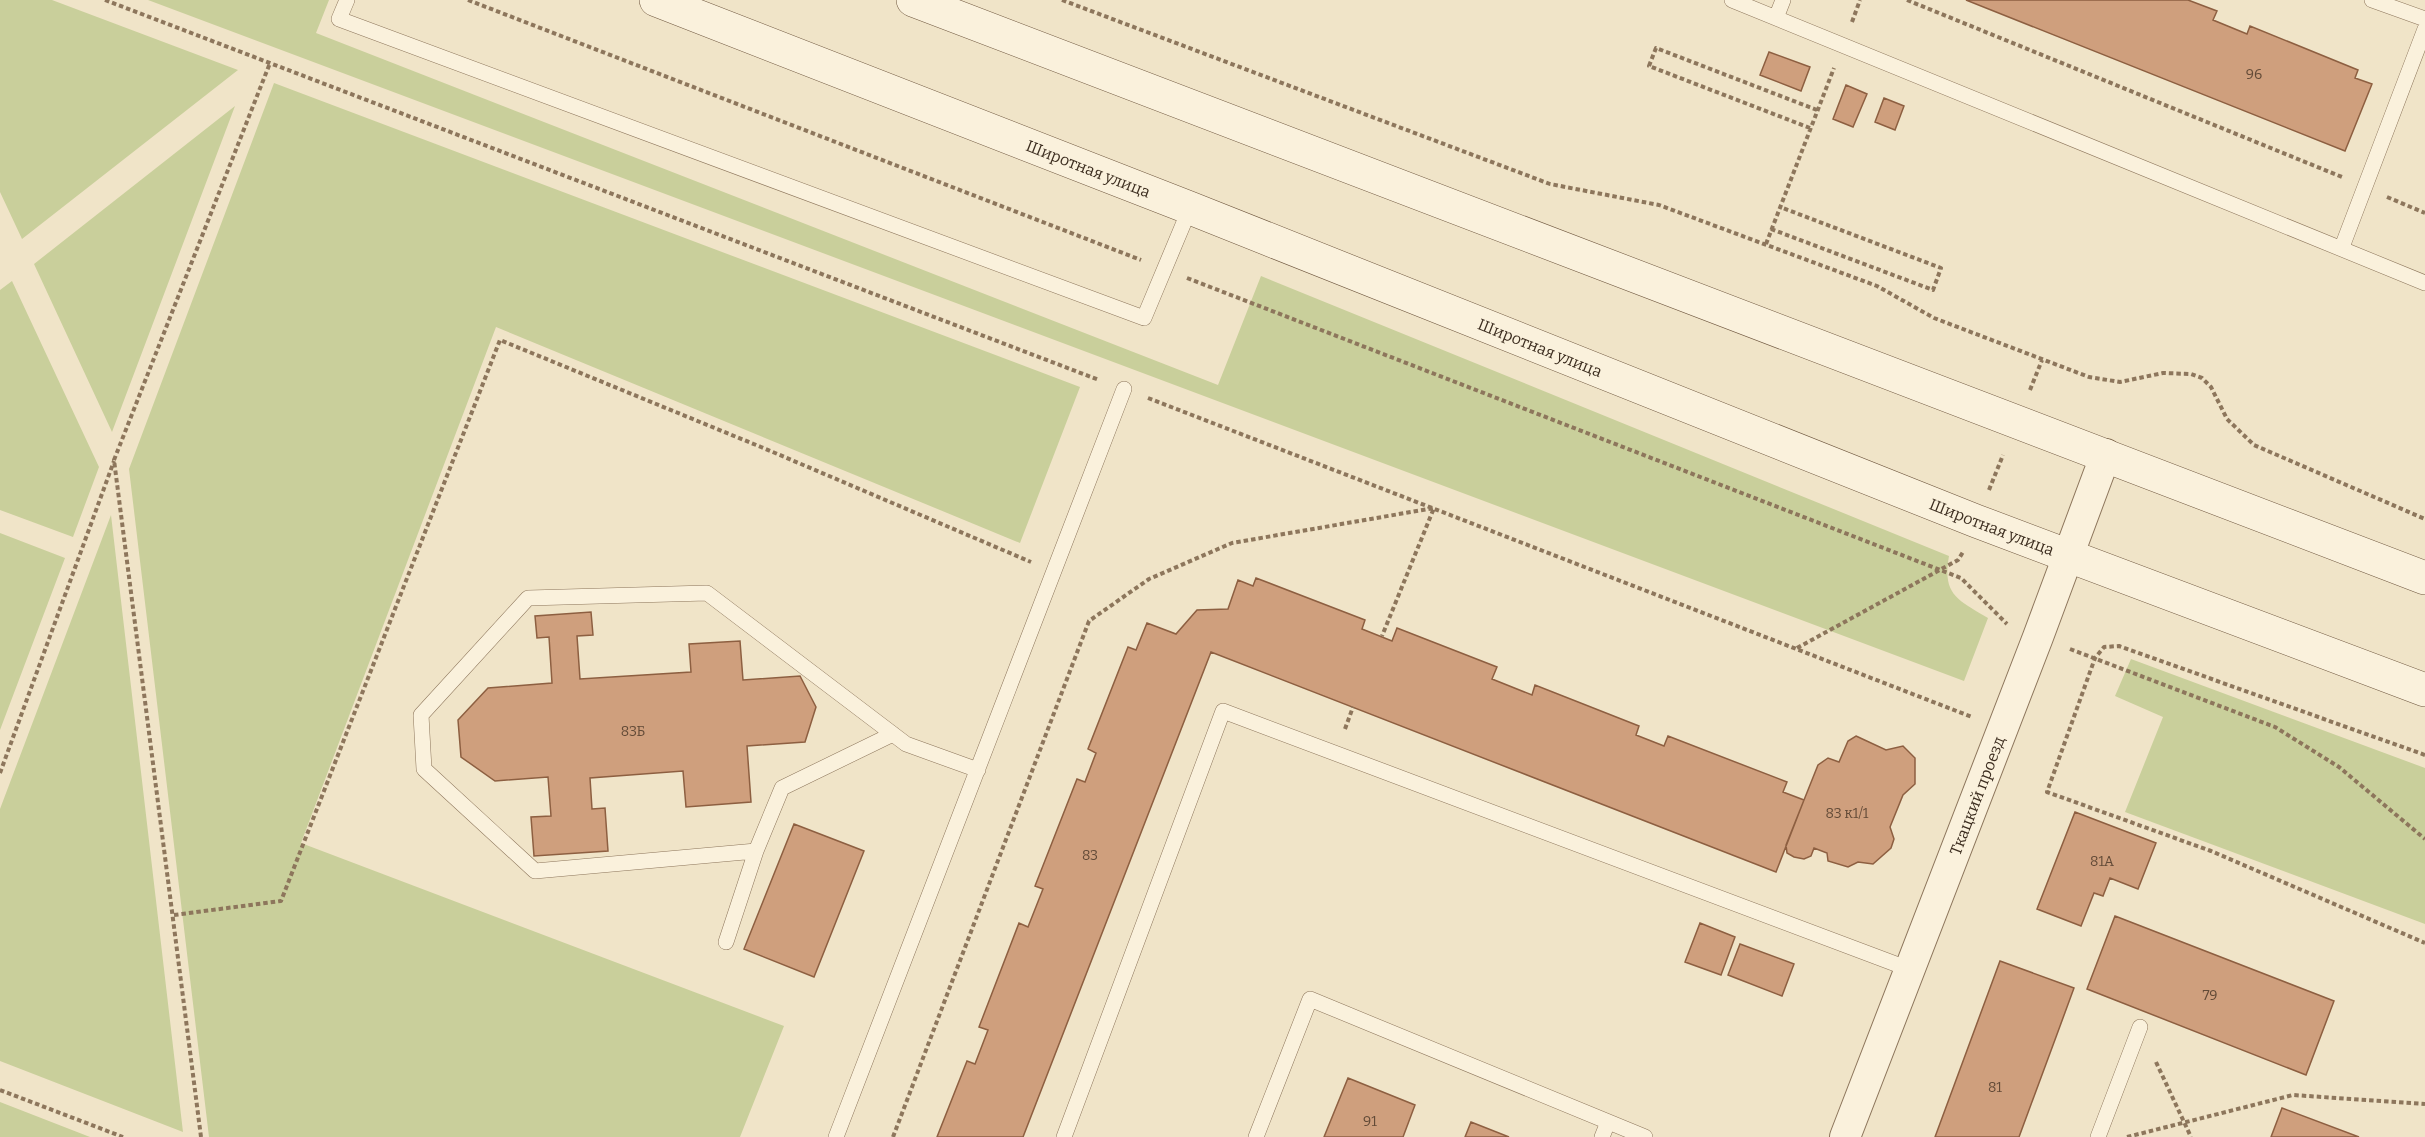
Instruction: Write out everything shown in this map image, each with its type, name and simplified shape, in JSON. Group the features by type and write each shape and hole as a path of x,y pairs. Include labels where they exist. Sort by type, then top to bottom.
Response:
{"main road":[{"name":"Широтная улица","path":"656,0 1190,208 2068,556 2425,690"},
{"path":"913,0 2106,454 2425,578"}],"street":[{"name":"Ткацкий проезд","path":"1845,1137 2106,454"}],"lane":[{"path":"347,0 339,19 1144,318 1190,208"},
{"path":"1732,0 2425,283"},
{"path":"1776,18 1783,0"},
{"path":"2372,0 2425,19"},
{"path":"2342,248 2425,29"},
{"path":"836,1137 1124,389"},
{"path":"756,851 535,871 424,769 421,715 528,598 707,593 906,744 978,770"},
{"path":"1064,1137 1223,711 1909,969"},
{"path":"726,942 756,851 782,788 893,734"},
{"path":"1256,1137 1310,999 1645,1137"},
{"path":"2098,1137 2140,1028"},
{"path":"1602,1137 1608,1122"}],"path":[{"path":"105,0 1124,389 1973,717 1977,707"},
{"path":"468,0 1961,578 2008,625 2004,635"},
{"path":"1062,0 1550,184 1659,205 1766,244 1877,286 1934,318 2089,377 2120,382 2163,373 2191,374 2202,378 2211,387 2227,419 2254,445 2425,519"},
{"path":"1907,0 2425,213"},
{"path":"1766,244 1817,110 1656,48 1649,66 1810,128"},
{"path":"0,773 114,460 270,63"},
{"path":"1772,229 1933,290 1941,268 1780,207"},
{"path":"114,460 201,1137"},
{"path":"1382,636 1434,508"},
{"path":"893,1137 1089,621 1149,579 1232,543 1434,508"},
{"path":"1796,648 1958,560 1965,549"},
{"path":"2425,755 2119,646 2104,647 2095,658 2046,792 2211,851 2425,943"},
{"path":"2095,658 2275,727 2339,766 2425,839"},
{"path":"2140,1028 2191,1137"},
{"path":"0,1090 123,1137"},
{"path":"2127,1137 2293,1095 2425,1104"}],"green space":[{"path":"0,0 52,0 238,70 22,239 0,192"},
{"path":"148,0 329,0 316,33 1218,385 1261,276 1949,556 1947,569 1950,588 1961,601 1988,618 1964,681"},
{"path":"274,83 1080,387 1020,543 496,327 301,843 784,1026 740,1137 209,1137 129,469"},
{"path":"235,106 112,432 34,264"},
{"path":"12,281 99,467 73,537 0,510 0,290"},
{"path":"111,515 183,1132 0,1061 0,809"},
{"path":"0,533 65,558 0,730"},
{"path":"2131,659 2425,768 2425,924 2125,812 2163,717 2115,696"},
{"path":"0,1102 90,1137 0,1137"}],"building":[{"path":"1966,0 2188,0 2217,11 2213,20 2247,34 2250,26 2358,70 2355,78 2372,84 2345,151"},
{"path":"1769,52 1810,67 1801,91 1760,75"},
{"path":"1846,85 1867,94 1853,127 1833,119"},
{"path":"1884,98 1904,106 1895,130 1875,122"},
{"path":"1256,578 1365,620 1362,629 1392,641 1397,628 1497,667 1492,679 1532,695 1535,685 1639,726 1636,735 1664,746 1668,736 1787,782 1783,792 1804,800 1776,872 1211,652 1023,1137 937,1137 967,1061 975,1064 988,1030 979,1027 1019,923 1028,927 1043,889 1035,886 1077,779 1085,782 1096,753 1088,749 1128,647 1136,650 1147,623 1176,634 1197,610 1228,609 1238,580 1253,586"},
{"path":"591,612 593,635 577,636 580,679 691,672 689,644 740,641 743,680 800,676 816,707 805,742 747,746 751,802 686,807 683,771 590,778 592,809 605,808 608,851 534,856 531,817 551,816 548,777 495,781 461,757 458,720 488,688 552,683 549,637 537,638 535,616"},
{"path":"1856,736 1886,750 1903,746 1915,758 1915,784 1903,795 1890,827 1894,839 1891,848 1873,864 1858,862 1848,867 1828,861 1827,853 1814,848 1811,856 1804,859 1794,857 1787,853 1786,845 1818,765 1828,758 1839,762 1848,741"},
{"path":"2075,812 2156,843 2138,889 2110,878 2103,896 2094,893 2081,926 2037,909"},
{"path":"794,824 864,851 814,977 744,949"},
{"path":"2115,916 2334,1001 2306,1075 2087,989"},
{"path":"1700,923 1735,937 1721,975 1685,962"},
{"path":"1740,944 1794,964 1782,996 1728,975"},
{"path":"2000,961 2074,988 2056,1037 2019,1137 1935,1137"},
{"path":"1348,1078 1415,1105 1403,1137 1324,1137"},
{"path":"2282,1108 2359,1137 2271,1137"},
{"path":"1471,1122 1509,1137 1465,1137"}]}
